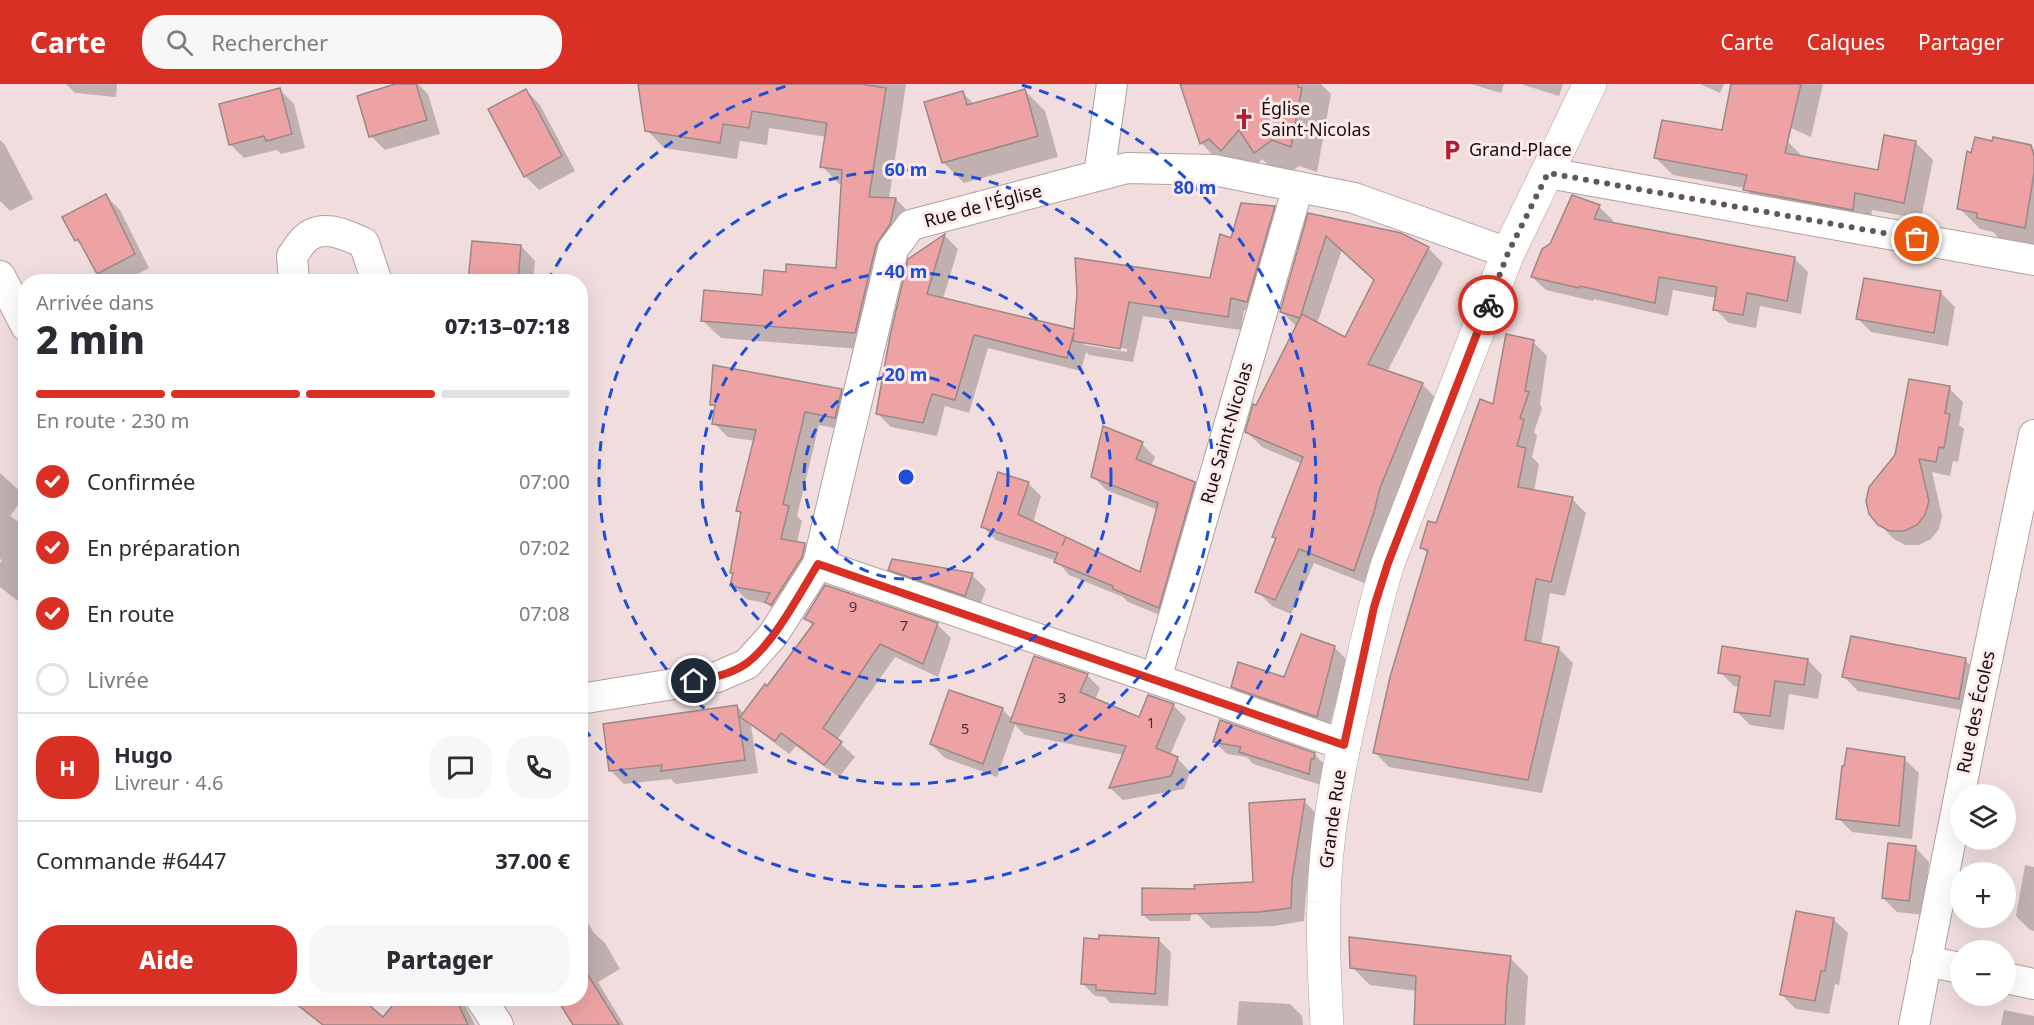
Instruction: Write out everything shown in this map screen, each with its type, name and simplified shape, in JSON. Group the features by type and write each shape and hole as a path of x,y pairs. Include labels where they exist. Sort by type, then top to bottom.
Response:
{"street":[{"path":"1100,175 1112,84"},
{"name":"Grande Rue","path":"1327,1025 1323,964 1323,900 1330,825 1344,745 1374,607 1388,563 1508,253 1590,84"},
{"name":"Rue de l'Église","path":"588,698 717,677 747,664 773,636 818,564 892,249 910,225 1127,168 1214,170 1354,198 1508,253"},
{"path":"1548,173 2034,260"},
{"name":"Rue Saint-Nicolas","path":"1156,679 1298,187"},
{"path":"293,274 292,256 305,238 320,232 337,231 364,243 374,274"},
{"path":"0,276 18,311"},
{"name":"Rue des Écoles","path":"1914,1025 2034,435"},
{"path":"818,564 1344,745"},
{"path":"1926,961 1950,967"},
{"path":"2016,980 2034,984"},
{"path":"486,1006 498,1025"}],"building":[{"path":"395,84 416,84 427,120 369,137 357,96"},
{"path":"638,84 861,84 886,88 869,197 896,198 890,224 876,245 855,333 701,321 704,290 762,295 764,270 786,272 786,264 836,268 842,170 820,167 827,123 752,111 749,128 723,124 720,143 645,131"},
{"name":"Église Saint-Nicolas","path":"1180,84 1298,84 1298,87 1302,88 1291,147 1272,140 1254,153 1239,130 1221,151 1209,139 1200,144"},
{"path":"1731,84 1801,84 1785,153 1878,170 1884,135 1916,141 1904,203 1855,193 1853,210 1743,190 1747,175 1654,158 1662,120 1722,130"},
{"path":"280,88 292,134 266,141 264,136 229,145 219,104"},
{"path":"526,89 562,156 524,177 488,109"},
{"path":"1025,89 1038,136 942,163 924,102 963,91 967,105"},
{"path":"1975,137 1992,141 1993,137 2031,145 2034,156 2034,173 2025,228 1977,218 1977,213 1957,209 1967,151 1971,153"},
{"path":"106,194 135,254 97,274 78,239 75,241 62,217"},
{"path":"1572,195 1600,205 1594,219 1795,257 1787,301 1747,293 1743,315 1713,310 1717,287 1659,277 1655,303 1531,277 1542,249 1550,244"},
{"path":"1241,203 1275,206 1247,302 1231,298 1228,317 1129,302 1120,349 1073,341 1074,332 1067,358 974,335 955,400 932,394 923,423 876,414 890,336 908,259 945,234 927,294 1074,329 1077,293 1075,258 1210,278 1220,234 1231,238"},
{"path":"1308,213 1401,233 1429,247 1368,364 1423,383 1380,488 1354,571 1299,549 1275,600 1255,592 1276,538 1272,537 1303,457 1245,432 1253,404 1256,405 1300,318 1280,312","holes":["1326,236 1374,280 1345,337 1302,314 1300,318"]},
{"path":"472,241 521,245 519,274 469,274"},
{"path":"1864,278 1941,291 1934,333 1856,319"},
{"path":"1506,334 1534,340 1525,391 1529,392 1520,418 1524,420 1517,446 1526,448 1518,487 1573,497 1551,582 1536,579 1525,640 1559,647 1528,780 1373,753 1390,677 1428,550 1420,548 1428,521 1436,523 1480,399 1493,404"},
{"path":"713,365 842,389 835,418 805,412 783,504 789,506 781,539 805,543 802,557 771,605 765,602 770,593 730,586 733,573 730,573 741,512 736,511 756,430 712,424 715,405 710,405"},
{"path":"1909,379 1950,386 1945,413 1950,414 1944,448 1939,447 1936,462 1919,459 1929,501 1925,515 1917,525 1904,531 1890,531 1878,525 1869,514 1866,501 1869,487 1895,455"},
{"path":"1103,426 1143,442 1136,459 1195,482 1159,608 1054,562 1058,553 981,527 998,472 1029,482 1018,514 1140,572 1158,503 1091,477"},
{"path":"892,559 973,573 965,596 888,570"},
{"path":"825,585 938,623 923,664 880,644 823,728 842,742 824,765 781,733 775,741 740,717 765,684 767,686 814,623 804,619"},
{"path":"1301,634 1335,646 1317,717 1231,687 1238,662 1284,677"},
{"path":"1851,636 1966,658 1959,699 1842,677"},
{"path":"1722,646 1808,659 1804,685 1775,681 1770,716 1734,712 1740,676 1718,673"},
{"path":"1034,656 1088,674 1080,692 1139,717 1148,695 1174,704 1156,748 1178,757 1171,776 1109,788 1126,746 1010,722"},
{"path":"949,690 1003,708 983,764 930,744"},
{"path":"737,705 745,760 661,771 662,765 609,771 603,724"},
{"path":"1220,720 1315,753 1314,759 1311,759 1309,774 1239,752 1241,747 1213,742"},
{"path":"1847,748 1905,757 1899,826 1836,819 1842,766 1844,766"},
{"path":"1305,799 1292,880 1291,908 1259,912 1142,915 1142,888 1195,889 1194,885 1253,882 1249,803"},
{"path":"1888,843 1916,846 1909,901 1882,898"},
{"path":"1796,911 1834,918 1825,971 1821,971 1815,1001 1780,995"},
{"path":"1099,935 1159,938 1155,994 1096,990 1096,985 1081,984 1084,938 1099,939"},
{"path":"1349,937 1511,956 1505,1025 1414,1025 1416,976 1350,968"},
{"path":"588,975 619,1025 573,1025 561,1006 588,1006"},
{"path":"299,1006 370,1006 383,1017 392,1006 459,1006 468,1025 323,1025"}],"way so far":[{"path":"1488,305 1508,253 1548,173 1917,239"}],"place":[{"name":"Église Saint-Nicolas","path":"1244,119"},
{"name":"Grand-Place","path":"1452,150"}],"route":[{"path":"694,681 717,677 747,664 773,636 818,564 1344,745 1374,607 1388,563 1488,305"}]}
